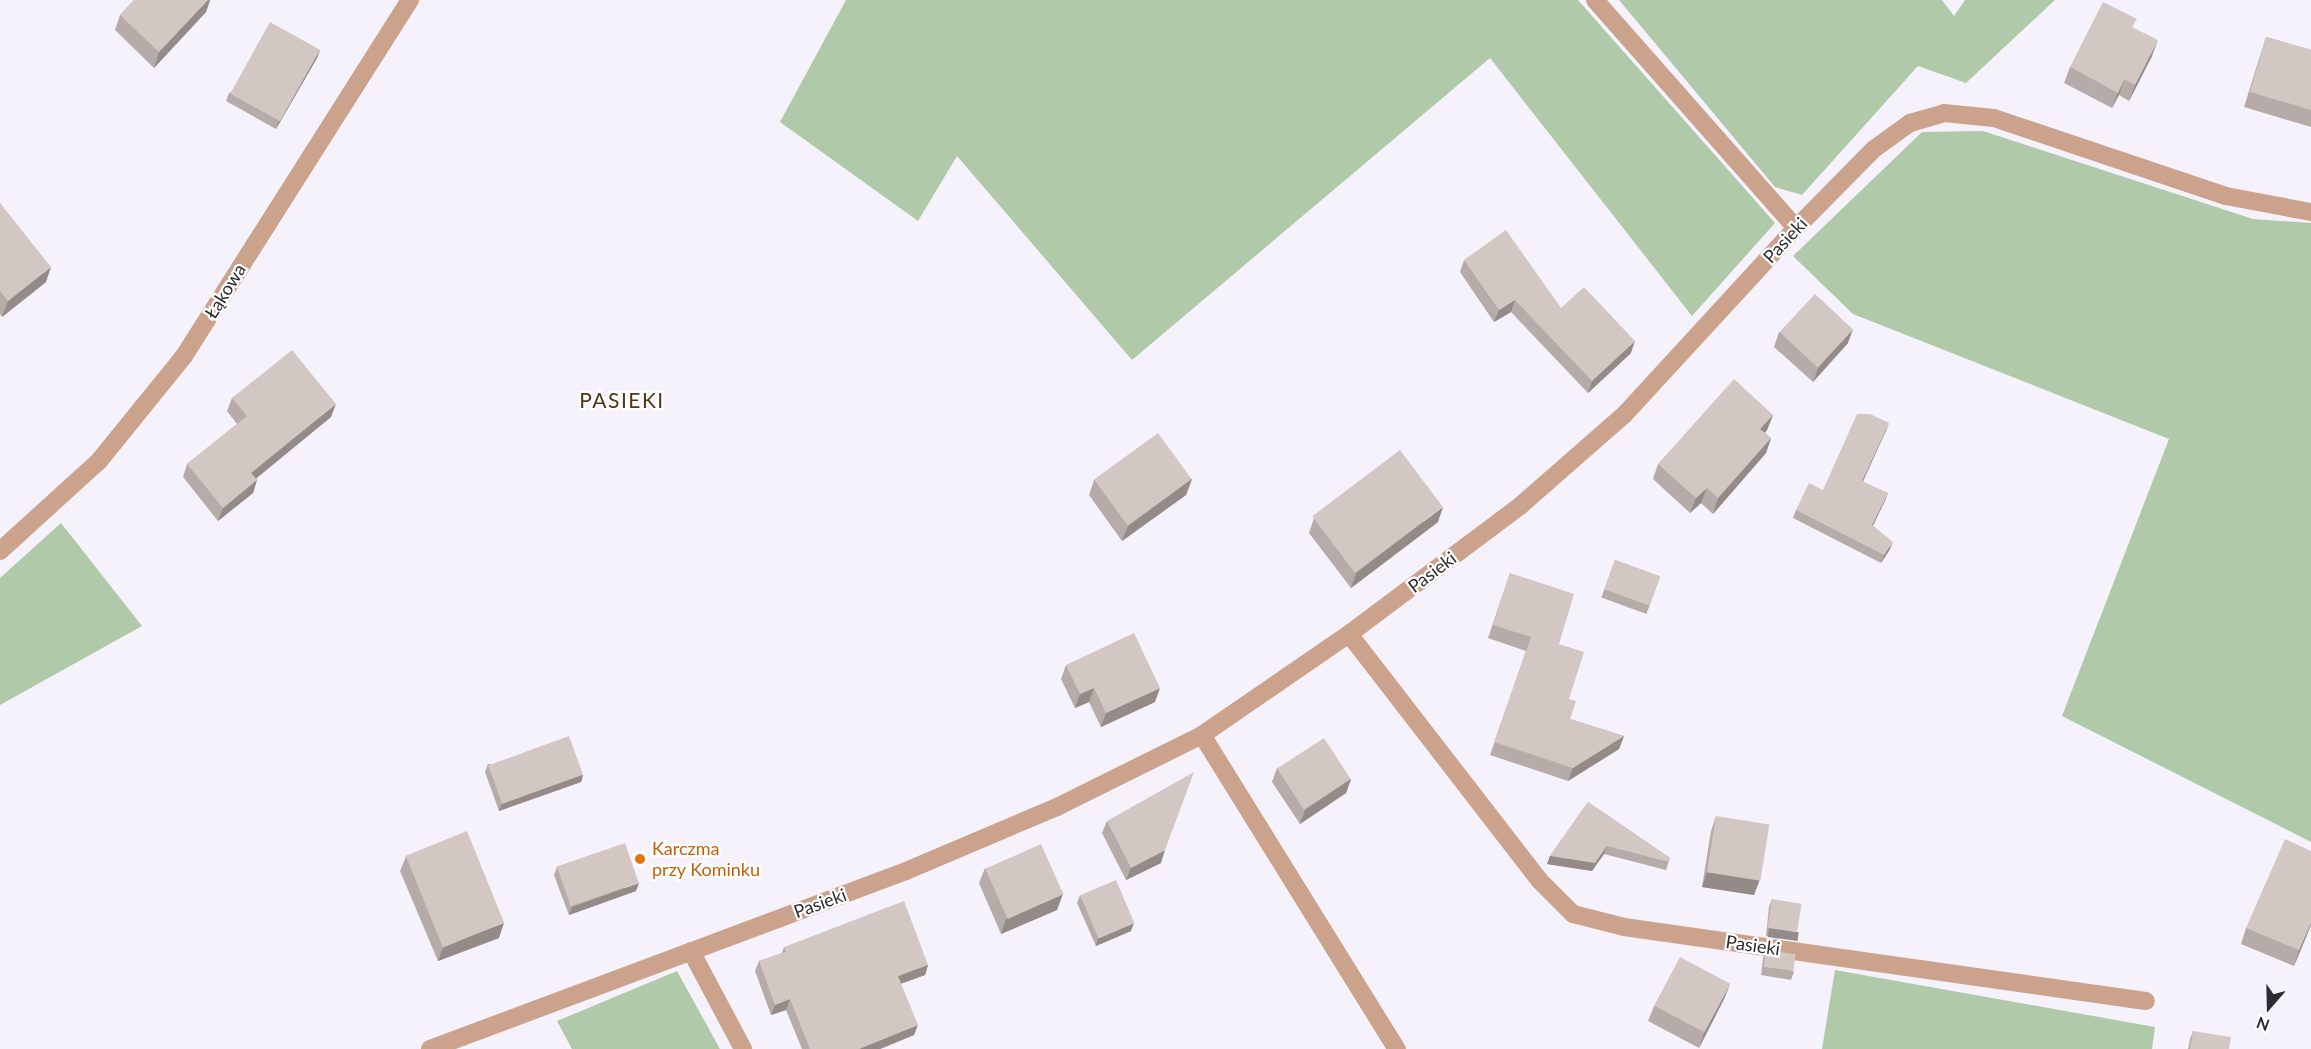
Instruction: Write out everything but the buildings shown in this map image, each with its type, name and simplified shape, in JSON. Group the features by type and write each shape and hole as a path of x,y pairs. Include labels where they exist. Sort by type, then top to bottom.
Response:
{"street":[{"name":"Łąkowa","path":"0,551 99,460 184,356 410,0"},
{"path":"1595,0 1796,228"},
{"name":"Pasieki","path":"429,1049 917,867 1057,807 1202,735 1349,634 1520,507 1624,415 1796,228 1874,149 1910,123 1944,113 1994,118 2226,196 2311,212"},
{"name":"Pasieki","path":"1349,634 1539,880 1573,914 1624,927 2146,1001"},
{"path":"1202,735 1396,1049"},
{"path":"691,951 743,1049"}],"green space":[{"path":"846,0 1578,0 1775,223 1692,316 1490,58 1132,360 957,156 918,221 780,122"},
{"path":"1619,0 1942,0 1954,16 1965,0 2055,0 1966,83 1918,66 1802,195 1775,187"},
{"path":"1983,131 2253,219 2311,223 2311,842 2062,716 2169,439 1853,314 1793,256 1922,132"},
{"path":"61,523 142,626 0,705 0,578"},
{"path":"1835,970 2155,1027 2152,1049 1822,1049"},
{"path":"677,971 720,1049 572,1049 557,1021"}],"place":[{"name":"Karczma przy Kominku","path":"640,859"}],"district":[{"name":"PASIEKI","path":"622,400"}]}
